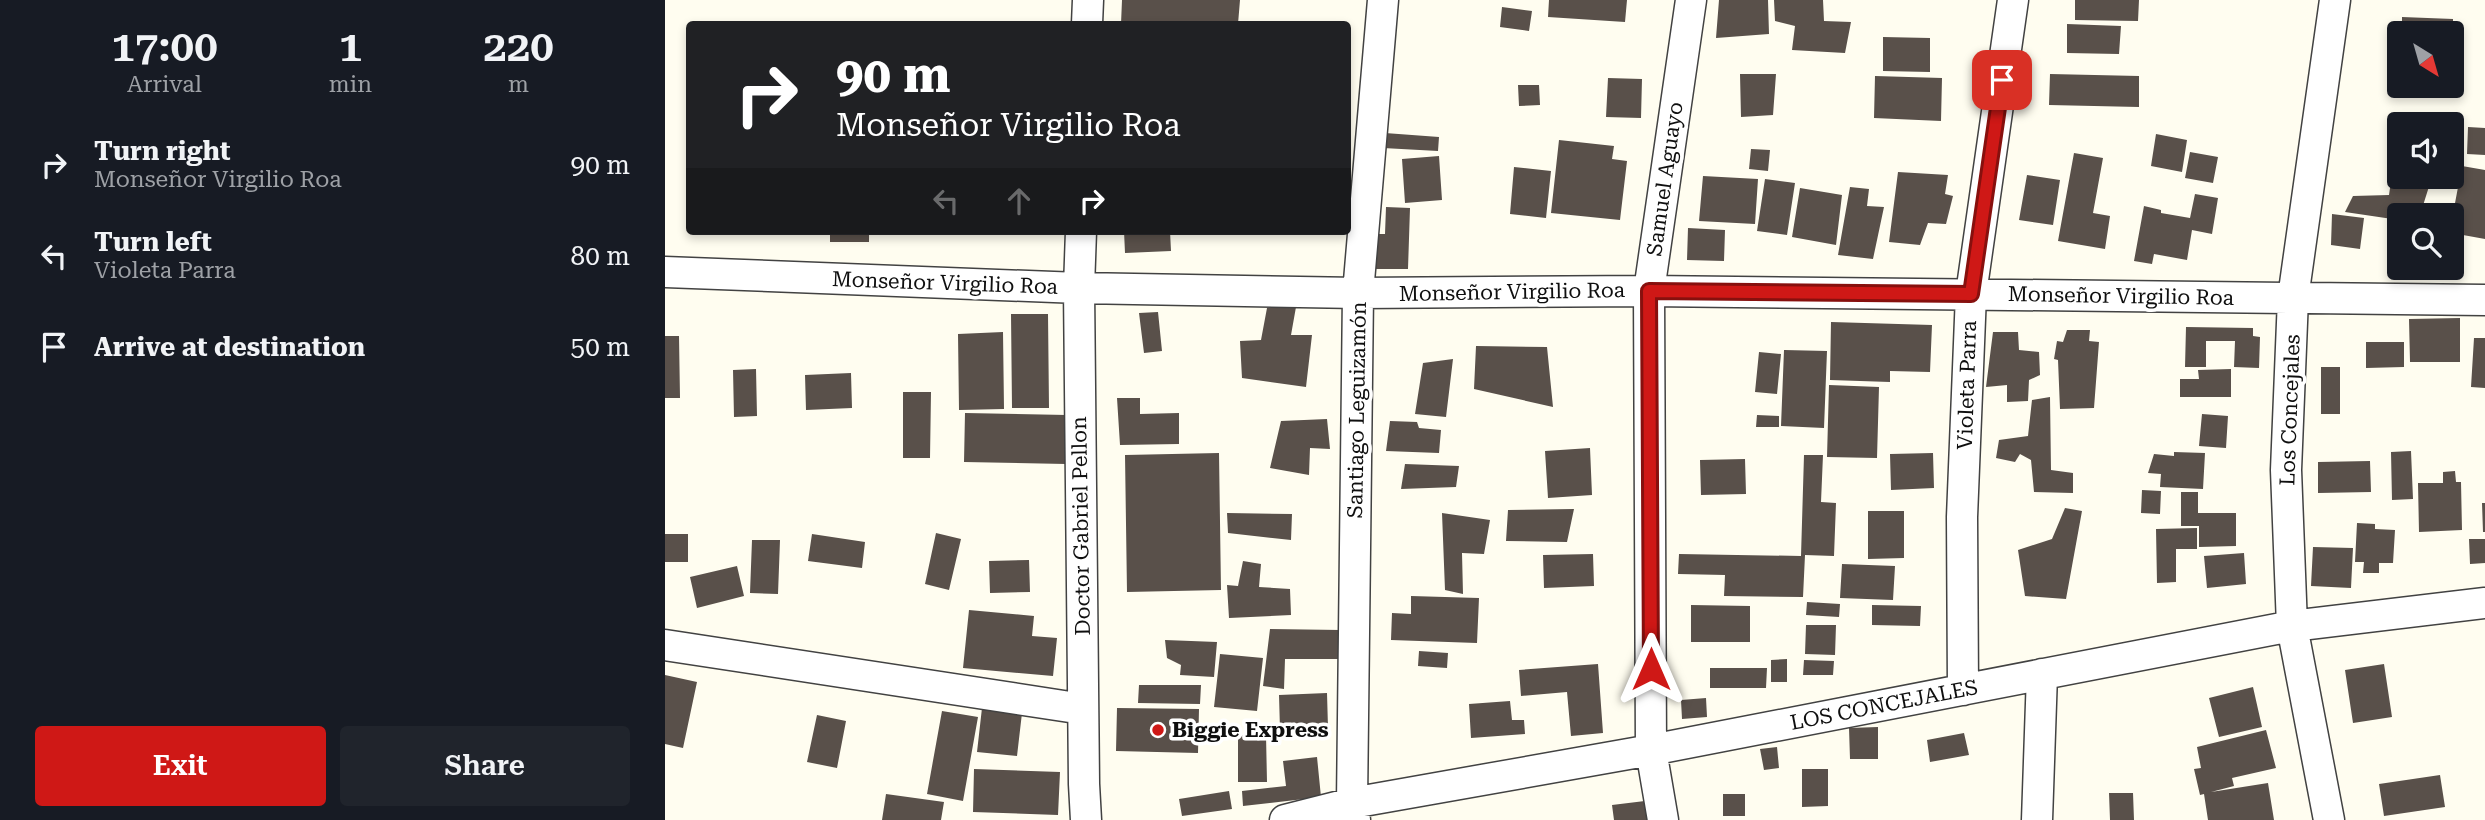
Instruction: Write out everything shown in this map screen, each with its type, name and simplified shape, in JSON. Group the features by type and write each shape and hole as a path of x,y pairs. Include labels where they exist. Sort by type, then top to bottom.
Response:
{"street":[{"path":"1087,21 1088,0"},
{"name":"Santiago Leguizamón","path":"1353,811 1359,293 1383,0"},
{"name":"Samuel Aguayo","path":"1663,820 1651,750 1649,291 1691,0"},
{"name":"Violeta Parra","path":"1963,690 1962,517 1971,294 2013,0"},
{"name":"Los Concejales","path":"2329,820 2292,626 2286,470 2293,298 2335,0"},
{"name":"Doctor Gabriel Pellon","path":"1080,235 1086,820"},
{"name":"Monseñor Virgilio Roa","path":"665,272 1079,288 1359,293 1649,291 2485,300"},
{"name":"LOS CONCEJALES","path":"1285,820 1353,811 1651,750 2292,626 2485,603"},
{"path":"665,645 1083,709"},
{"path":"2037,820 2042,674"}],"building":[{"path":"1122,0 1240,0 1238,21 1121,21"},
{"path":"1549,0 1627,0 1625,22 1548,17"},
{"path":"1719,0 1768,0 1769,34 1716,38"},
{"path":"1774,0 1823,0 1824,21 1851,22 1845,53 1792,50 1795,26 1775,21"},
{"path":"2075,0 2139,0 2138,21 2075,20"},
{"path":"1502,7 1532,11 1529,31 1500,27"},
{"path":"2402,17 2453,19 2453,21 2402,21"},
{"path":"2067,24 2121,26 2119,54 2067,53"},
{"path":"1883,37 1930,38 1930,72 1883,71"},
{"path":"1740,74 1776,74 1773,115 1741,117"},
{"path":"2050,74 2139,76 2139,107 2049,105"},
{"path":"1875,76 1942,78 1941,121 1874,118"},
{"path":"1608,78 1642,79 1641,118 1606,117"},
{"path":"1518,85 1539,85 1540,105 1519,106"},
{"path":"2468,127 2485,128 2485,155 2467,154"},
{"path":"1385,133 1439,137 1438,151 1383,148"},
{"path":"2156,134 2187,140 2182,172 2151,166"},
{"path":"1559,140 1614,146 1612,159 1627,161 1620,220 1551,213"},
{"path":"1751,149 1770,150 1768,171 1749,169"},
{"path":"2190,152 2218,157 2213,183 2185,178"},
{"path":"2074,153 2103,158 2093,213 2110,216 2105,249 2058,241"},
{"path":"1439,156 1442,200 1405,203 1402,159"},
{"path":"2464,166 2485,170 2485,239 2464,235 2464,203 2455,203 2458,189 2464,189"},
{"path":"1514,167 1551,171 1546,218 1510,214"},
{"path":"1898,172 1948,175 1945,194 1953,196 1946,224 1928,223 1920,245 1889,242"},
{"path":"2027,175 2060,180 2053,225 2019,220"},
{"path":"1703,176 1758,179 1755,224 1699,221"},
{"path":"1765,179 1795,183 1787,235 1757,231"},
{"path":"1850,187 1869,189 1867,206 1884,207 1873,259 1838,255"},
{"path":"1800,188 1842,195 1836,245 1792,237"},
{"path":"2390,189 2428,189 2424,203 2387,203 2387,218 2345,212 2353,196 2389,195"},
{"path":"2195,194 2218,198 2212,234 2192,230 2187,260 2154,254 2152,264 2134,261 2144,206 2161,210 2161,213 2190,218"},
{"path":"1386,207 1410,208 1408,269 1366,269 1367,234 1385,234"},
{"path":"2332,214 2364,218 2360,249 2331,245"},
{"path":"1688,228 1725,230 1724,261 1687,260"},
{"path":"830,235 869,235 869,242 830,242"},
{"path":"1124,235 1170,235 1171,251 1125,253"},
{"path":"1296,307 1291,335 1312,335 1306,387 1242,378 1240,341 1261,340 1267,308"},
{"path":"1158,312 1162,351 1144,353 1139,313"},
{"path":"1011,314 1048,314 1049,408 1012,408"},
{"path":"2460,318 2460,362 2410,362 2409,319"},
{"path":"1831,322 1932,325 1930,372 1890,371 1890,382 1830,380"},
{"path":"2186,327 2253,328 2253,336 2260,337 2259,368 2234,367 2235,341 2206,341 2206,367 2185,367"},
{"path":"2067,330 2090,330 2089,341 2099,342 2094,408 2060,409 2058,360 2054,359 2057,341 2063,342"},
{"path":"1003,332 1004,409 959,410 958,334"},
{"path":"1993,332 2018,332 2019,350 2039,352 2040,375 2029,380 2028,401 2007,402 2007,385 1986,387"},
{"path":"665,336 679,336 680,398 665,398"},
{"path":"2474,338 2485,338 2485,388 2471,387"},
{"path":"2366,342 2404,342 2404,367 2366,368"},
{"path":"1476,346 1547,347 1553,407 1474,389"},
{"path":"1784,350 1827,351 1824,428 1781,426"},
{"path":"1759,352 1781,354 1777,394 1755,392"},
{"path":"1453,359 1446,417 1415,414 1423,363"},
{"path":"2321,367 2340,367 2340,414 2321,414"},
{"path":"756,369 757,416 734,417 733,370"},
{"path":"2231,369 2231,397 2180,397 2180,379 2199,379 2198,370"},
{"path":"851,373 852,408 806,410 805,375"},
{"path":"1829,385 1879,387 1877,458 1827,457"},
{"path":"903,392 931,392 930,458 903,458"},
{"path":"2050,397 2051,470 2073,473 2073,493 2034,492 2031,460 2020,454 2015,462 1996,458 1999,440 2028,436 2032,400"},
{"path":"1117,398 1140,398 1140,414 1179,413 1179,444 1120,445"},
{"path":"965,413 1067,415 1066,464 964,462"},
{"path":"2202,414 2228,416 2226,448 2199,446"},
{"path":"1757,415 1779,416 1779,427 1756,427"},
{"path":"1327,419 1330,449 1310,448 1309,475 1270,468 1281,421"},
{"path":"1390,421 1417,422 1419,428 1441,430 1439,453 1386,451"},
{"path":"1590,448 1592,495 1548,498 1545,451"},
{"path":"2411,451 2413,499 2392,500 2391,452"},
{"path":"2174,452 2205,453 2203,489 2160,487 2161,474 2148,473 2154,454 2174,456"},
{"path":"1219,453 1221,590 1127,592 1125,455"},
{"path":"1933,453 1934,488 1891,490 1890,454"},
{"path":"1804,455 1823,455 1821,502 1836,503 1834,556 1805,555 1803,597 1724,596 1725,575 1678,574 1679,554 1801,556"},
{"path":"1745,459 1746,494 1701,495 1700,460"},
{"path":"2370,461 2371,492 2318,493 2318,462"},
{"path":"1405,464 1459,466 1456,487 1401,489"},
{"path":"2455,471 2456,482 2461,482 2462,530 2419,532 2418,483 2443,483 2443,472"},
{"path":"2142,490 2161,491 2160,514 2141,513"},
{"path":"2181,492 2198,492 2198,513 2236,513 2236,546 2199,547 2199,526 2181,526"},
{"path":"2482,503 2485,503 2485,532 2483,532"},
{"path":"2065,508 2082,511 2066,599 2025,596 2018,550 2052,539"},
{"path":"1574,509 1567,542 1506,541 1508,510"},
{"path":"1868,511 1904,511 1904,558 1868,559"},
{"path":"1227,513 1292,514 1291,540 1228,533"},
{"path":"1442,513 1490,520 1484,554 1462,553 1463,594 1445,590"},
{"path":"2357,523 2375,524 2375,529 2395,530 2393,563 2379,563 2379,573 2363,573 2364,562 2355,562"},
{"path":"2197,528 2197,549 2176,549 2176,582 2157,583 2156,529"},
{"path":"936,533 961,539 949,590 925,584"},
{"path":"665,534 688,534 688,562 665,562"},
{"path":"812,534 865,542 862,568 808,561"},
{"path":"2469,539 2485,539 2485,563 2470,564"},
{"path":"752,540 780,540 778,594 750,593"},
{"path":"2313,547 2353,548 2351,588 2311,586"},
{"path":"2244,553 2246,584 2207,588 2204,556"},
{"path":"1593,554 1594,586 1544,588 1543,555"},
{"path":"1029,560 1030,592 990,593 989,561"},
{"path":"1243,561 1261,564 1259,587 1290,589 1291,615 1229,618 1227,585 1238,586"},
{"path":"1842,564 1895,566 1893,600 1840,598"},
{"path":"737,566 744,596 697,608 690,577"},
{"path":"1411,596 1479,598 1477,643 1391,640 1392,613 1411,614"},
{"path":"1807,602 1840,604 1839,617 1806,615"},
{"path":"1691,605 1750,606 1750,642 1691,642"},
{"path":"1872,605 1921,606 1920,626 1872,625"},
{"path":"969,610 1034,616 1032,636 1057,638 1053,676 963,668"},
{"path":"1806,625 1836,625 1835,655 1805,654"},
{"path":"1270,629 1341,630 1340,659 1285,659 1284,689 1263,686"},
{"path":"1165,640 1217,642 1214,677 1180,675 1181,665 1167,658"},
{"path":"1419,651 1448,653 1447,668 1418,666"},
{"path":"1220,654 1263,658 1257,711 1214,707"},
{"path":"1787,659 1787,682 1771,682 1771,660"},
{"path":"1804,660 1834,661 1833,675 1803,675"},
{"path":"1598,664 1603,733 1571,736 1567,692 1521,696 1519,670"},
{"path":"2384,664 2392,717 2353,723 2345,670"},
{"path":"1710,668 1767,668 1766,688 1710,688"},
{"path":"665,675 697,682 683,748 665,744"},
{"path":"1139,685 1201,685 1200,704 1138,703"},
{"path":"2253,687 2262,727 2219,737 2209,698"},
{"path":"1327,693 1328,728 1280,730 1279,695"},
{"path":"1706,698 1707,717 1682,719 1681,700"},
{"path":"1510,701 1512,720 1524,720 1525,734 1471,738 1469,704"},
{"path":"982,708 1022,713 1017,756 977,752"},
{"name":"Biggie Express","path":"1117,708 1199,709 1198,753 1116,751"},
{"path":"942,711 978,717 963,801 927,794"},
{"path":"817,715 846,721 837,768 807,762"},
{"path":"1878,727 1878,759 1850,759 1849,728"},
{"path":"2266,730 2276,768 2232,778 2234,786 2211,792 2268,783 2274,820 2208,820 2204,794 2200,795 2194,769 2201,768 2197,747"},
{"path":"1964,733 1969,755 1930,762 1927,740"},
{"path":"1238,735 1266,735 1267,782 1238,782"},
{"path":"1777,747 1779,768 1764,770 1760,749"},
{"path":"1317,757 1321,797 1243,806 1242,791 1286,786 1283,761"},
{"path":"974,769 1060,772 1058,815 973,812"},
{"path":"1802,769 1828,769 1828,806 1802,807"},
{"path":"2440,775 2445,807 2384,816 2379,784"},
{"path":"1229,791 1232,809 1182,816 1179,799"},
{"path":"2109,793 2133,793 2134,820 2110,820"},
{"path":"886,794 944,802 941,820 882,820"},
{"path":"1723,794 1745,794 1745,816 1723,816"},
{"path":"1653,800 1662,820 1614,820 1612,805"}],"place":[{"name":"Biggie Express","path":"1158,730"}],"route":[{"path":"1651,669 1649,291 1971,294 2002,80"}]}
